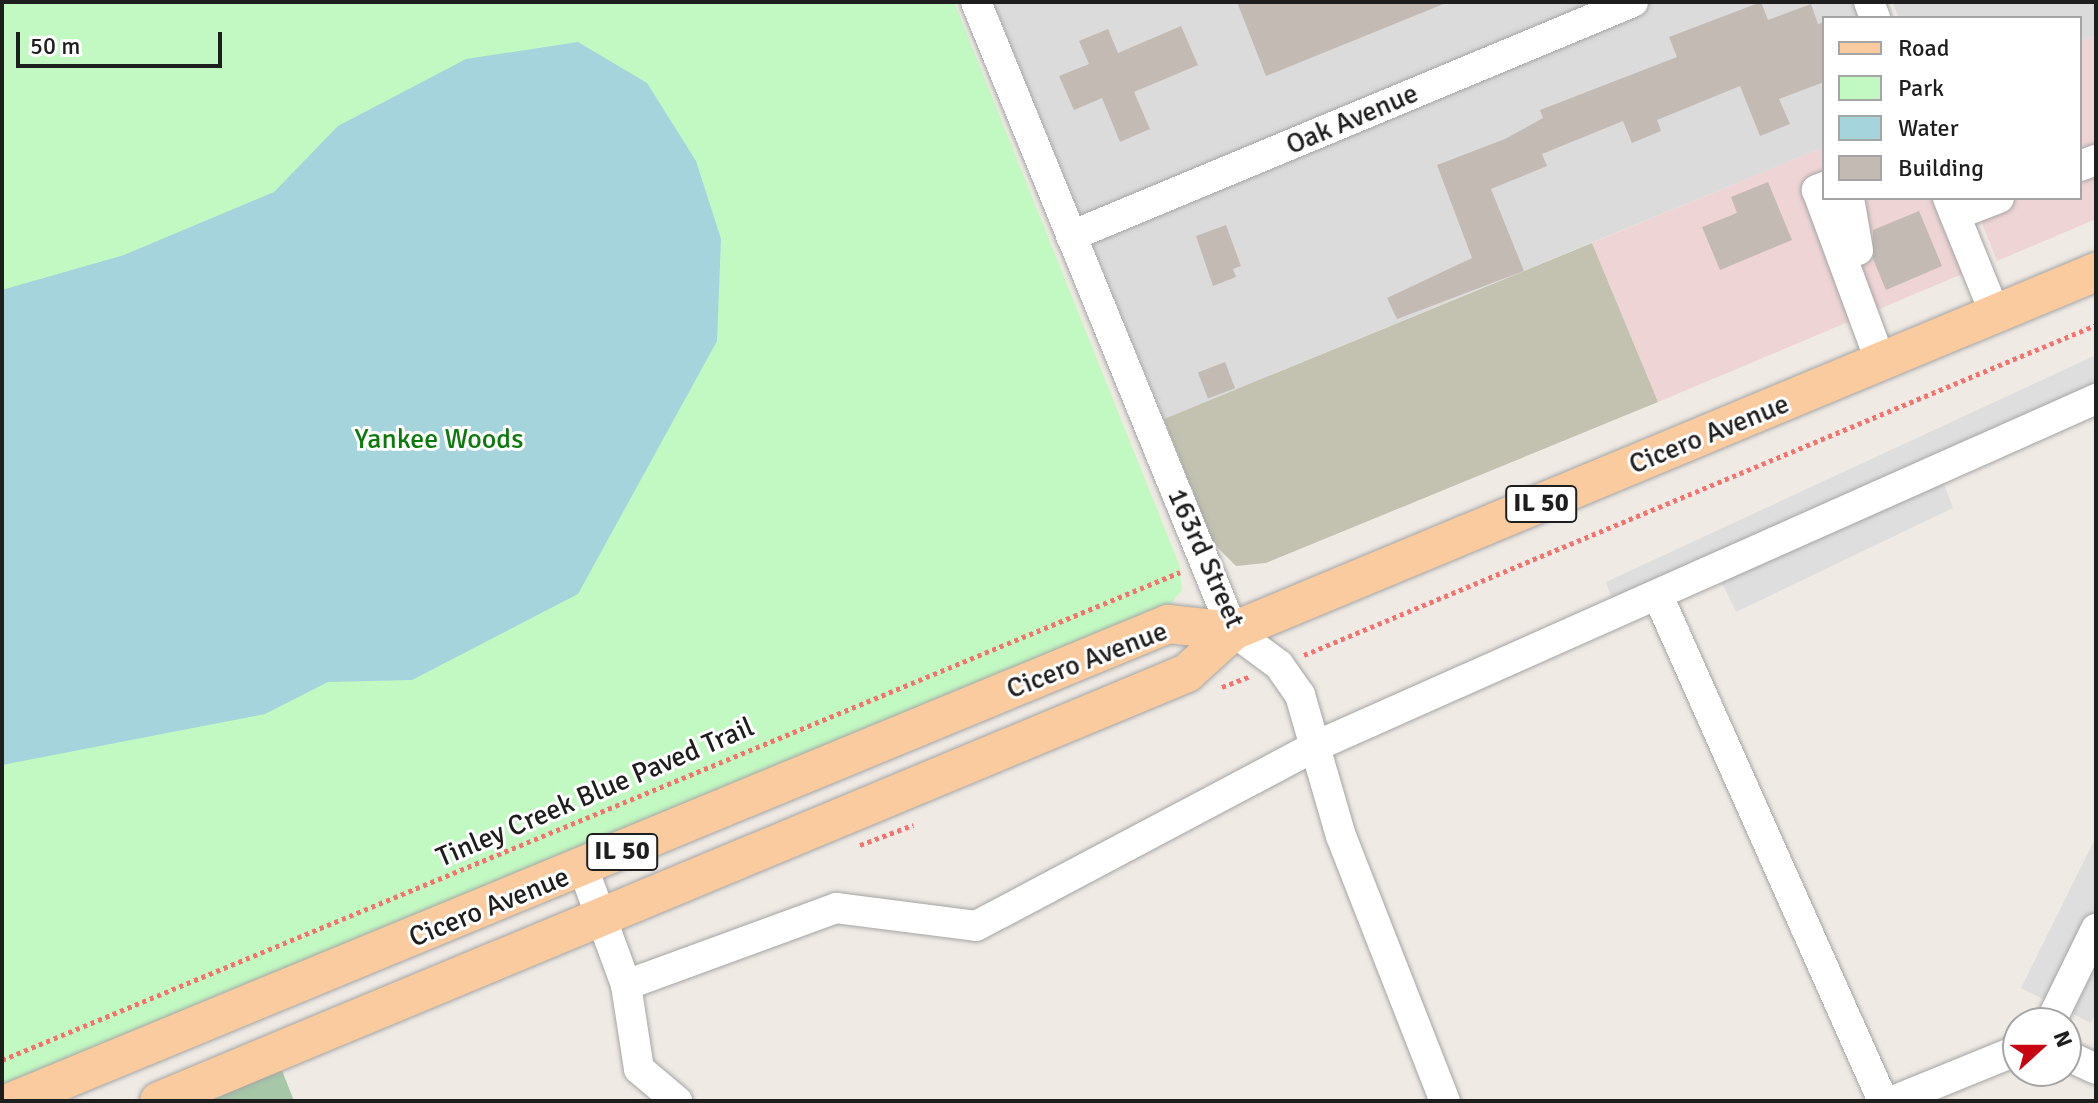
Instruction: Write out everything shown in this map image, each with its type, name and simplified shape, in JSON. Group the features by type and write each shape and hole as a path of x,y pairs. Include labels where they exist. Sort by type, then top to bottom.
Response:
{"main road":[{"name":"Cicero Avenue","path":"159,1101 1187,673 1233,631 2096,272"},
{"name":"Cicero Avenue","path":"13,1101 1168,624 1233,631"}],"street":[{"name":"163rd Street","path":"976,2 1233,631 1279,665 1300,695 1341,836 1445,1101"},
{"name":"Oak Avenue","path":"1071,236 1633,2"},
{"path":"1822,188 1817,190 1881,363"},
{"path":"1849,200 1848,224 1862,261 1853,287"},
{"path":"1988,200 1951,207 1995,314"},
{"path":"626,985 836,908 976,926 1316,746 1659,598 2096,399"},
{"path":"1659,598 1883,1101"},
{"path":"583,868 626,985 639,1069 677,1101"},
{"path":"2058,1007 2096,929"},
{"path":"1893,1101 2002,1057"}],"path":[{"path":"1279,665 2096,325"},
{"name":"Tinley Creek Blue Paved Trail","path":"2,1060 1204,562"}],"shaded area":[{"path":"993,2 1861,2 1867,16 1822,16 1822,148 1164,419"},
{"path":"1892,2 2096,2 2096,35 2082,41 2082,16 1898,16"},
{"path":"2096,35 2096,219 1997,261 1973,200 2082,200 2082,41"},
{"path":"1822,148 1822,200 1940,200 1967,272 1658,402 1592,243"},
{"path":"1592,243 1658,402 1266,563 1236,566 1214,544 1164,419"},
{"path":"2096,355 2096,399 1938,467 1953,508 1736,612 1716,570 1617,614 1606,582"},
{"path":"2096,837 2096,1013 2091,1023 2082,1018 2082,1007 2059,1007 2021,988"}],"green space":[{"name":"Yankee Woods","path":"2,2 954,2 1179,564 1182,590 1165,611 2,1094"},
{"path":"281,1068 294,1101 202,1101"}],"water":[{"path":"578,42 647,83 696,161 721,239 717,341 578,594 412,680 328,682 265,714 2,765 2,290 124,255 274,192 338,126 466,59"}],"building":[{"path":"1237,2 1446,2 1446,3 1266,76"},
{"path":"1761,2 1768,20 1811,4 1818,24 1822,23 1822,83 1779,99 1790,124 1760,136 1740,86 1657,120 1661,131 1632,143 1623,121 1542,154 1547,166 1491,189 1524,271 1397,319 1387,298 1472,258 1437,165 1505,139 1543,118 1540,110 1677,57 1669,37"},
{"path":"1181,26 1198,65 1134,92 1150,129 1120,142 1102,98 1074,110 1059,76 1089,64 1079,41 1108,29 1118,53"},
{"path":"1768,182 1792,240 1720,270 1702,227 1737,213 1731,197"},
{"path":"1919,211 1942,266 1886,290 1873,259 1873,230"},
{"path":"1226,225 1241,266 1233,269 1236,277 1213,286 1196,236"},
{"path":"1225,362 1235,388 1208,399 1198,372"}]}
